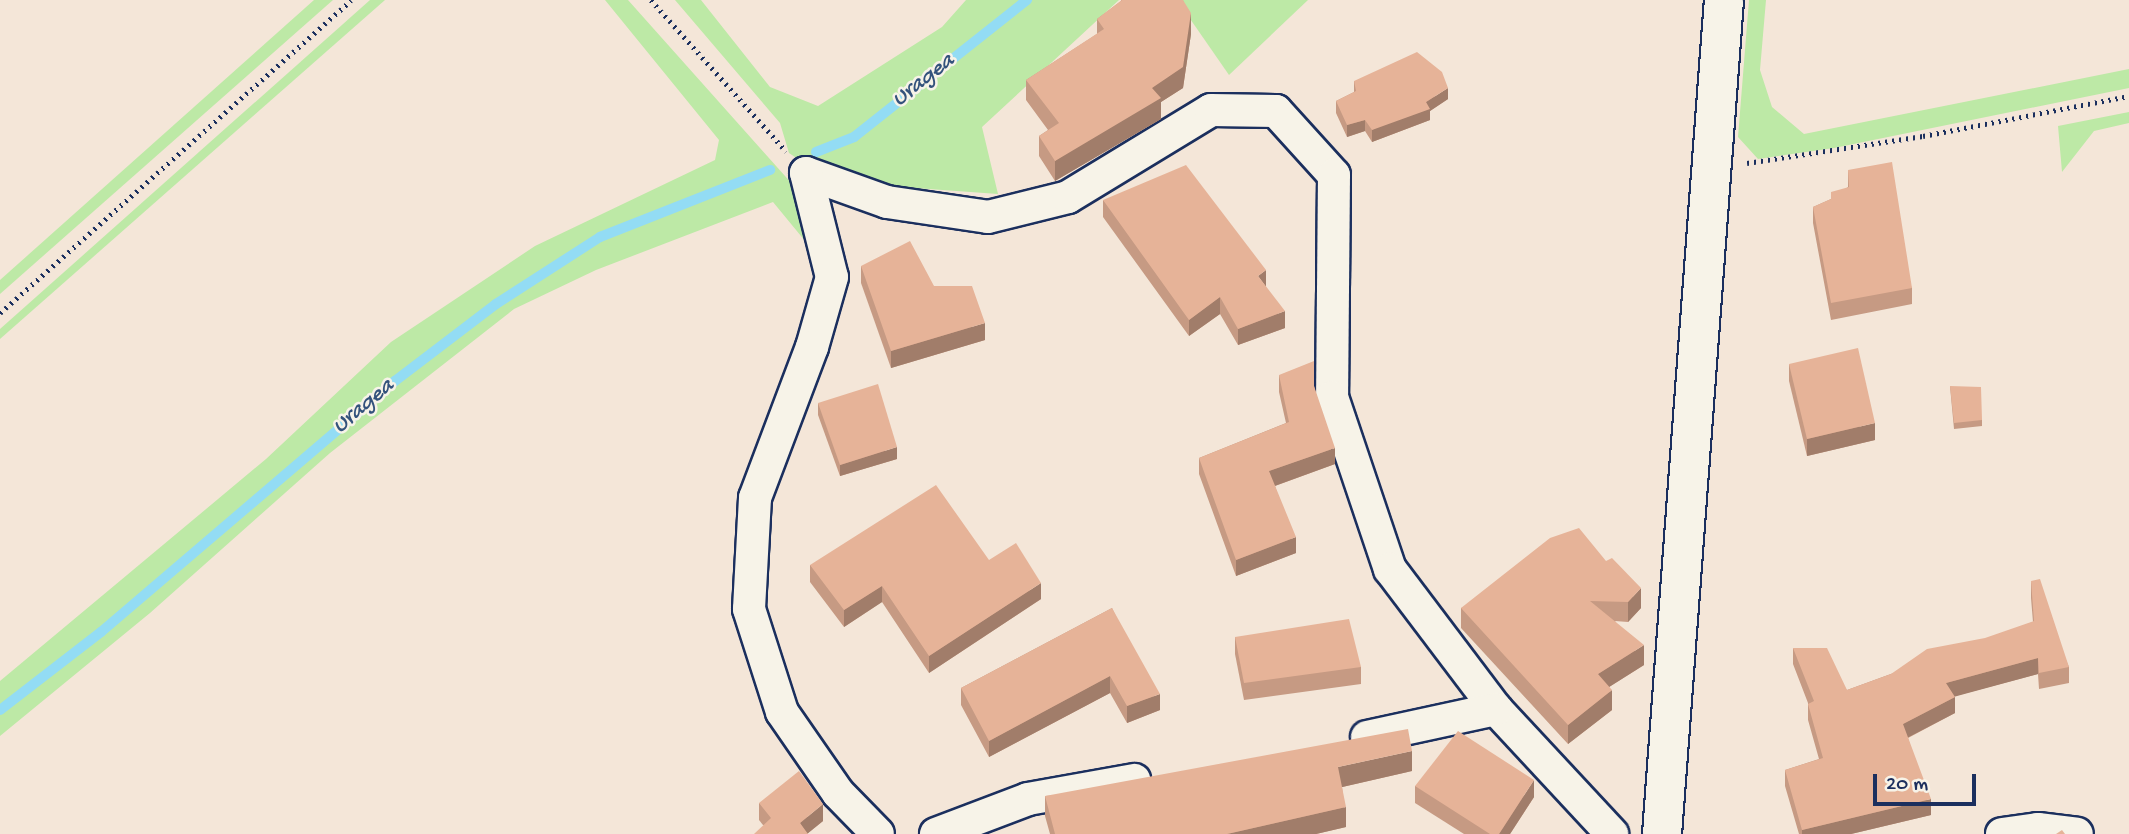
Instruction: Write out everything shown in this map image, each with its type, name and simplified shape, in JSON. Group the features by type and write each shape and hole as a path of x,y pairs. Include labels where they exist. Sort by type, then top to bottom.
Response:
{"street":[{"path":"1662,834 1708,169 1724,0"},
{"path":"806,173 887,202 988,217 1068,197 1211,110 1276,111 1334,175 1332,397 1390,569 1496,709 1612,834"},
{"path":"806,173 832,277 811,347 755,498 749,609 782,712 838,793 878,834"},
{"path":"1331,744 1496,709"},
{"path":"936,834 1028,799 1166,774"},
{"path":"2003,834 2038,829 2077,834"}],"path":[{"path":"0,313 351,0"},
{"path":"651,0 806,173"},
{"path":"1708,169 1923,136 2129,96"}],"green space":[{"path":"314,0 333,0 0,294 0,280"},
{"path":"370,0 385,0 0,339 0,329"},
{"path":"605,0 628,0 802,195 810,247 773,202 596,270 514,309 330,453 150,613 0,736 0,681 266,459 391,342 535,246 715,160 719,140"},
{"path":"675,0 701,0 770,87 818,106 942,27 966,0 1119,0 982,127 998,194 832,182 789,153 780,123"},
{"path":"1177,0 1308,0 1229,75"},
{"path":"1749,0 1766,0 1760,70 1772,107 1804,134 2129,69 2129,88 1834,148 1758,159 1738,137"},
{"path":"2129,112 2129,123 2094,131 2062,172 2058,126"}],"building":[{"path":"1122,0 1183,0 1191,13 1183,67 1152,88 1161,98 1055,161 1039,136 1059,123 1026,80 1104,29 1097,19"},
{"path":"1417,52 1442,72 1448,88 1426,102 1430,109 1372,130 1365,120 1347,125 1336,101 1356,91 1354,81"},
{"path":"1892,162 1912,288 1831,303 1813,207 1831,199 1831,192 1849,187 1848,170"},
{"path":"1186,165 1266,270 1258,276 1285,311 1238,329 1220,297 1189,320 1103,200"},
{"path":"910,241 934,286 972,286 985,323 891,351 861,266"},
{"path":"1858,348 1875,423 1807,439 1789,364"},
{"path":"1314,361 1314,386 1335,448 1269,471 1296,537 1236,560 1199,458 1289,422 1279,375"},
{"path":"878,384 897,447 840,465 818,403"},
{"path":"1950,386 1981,387 1982,420 1954,423"},
{"path":"936,485 989,560 1016,543 1041,583 929,656 882,586 844,610 810,565"},
{"path":"1579,528 1606,561 1612,558 1641,588 1628,602 1590,601 1644,645 1598,674 1612,690 1568,725 1461,608 1550,538"},
{"path":"2040,579 2069,667 2039,673 2038,658 1946,683 1955,697 1903,724 1931,799 1802,830 1785,770 1823,758 1808,704 1814,701 1793,648 1827,648 1847,690 1891,674 1927,649 1985,638 2034,621 2031,581"},
{"path":"1112,608 1160,694 1127,706 1110,676 989,741 961,688"},
{"path":"1349,619 1361,667 1244,683 1235,637"},
{"path":"1408,729 1412,751 1338,767 1346,807 1227,834 1055,834 1045,796"},
{"path":"1458,731 1534,780 1499,834 1490,834 1415,786"},
{"path":"799,771 823,804 800,823 808,834 754,834 771,818 759,803"}],"waterway":[{"name":"Uragea","path":"816,152 854,137 1027,0"},
{"name":"Uragea","path":"0,710 101,632 395,381 496,304 600,237 770,170"}]}
